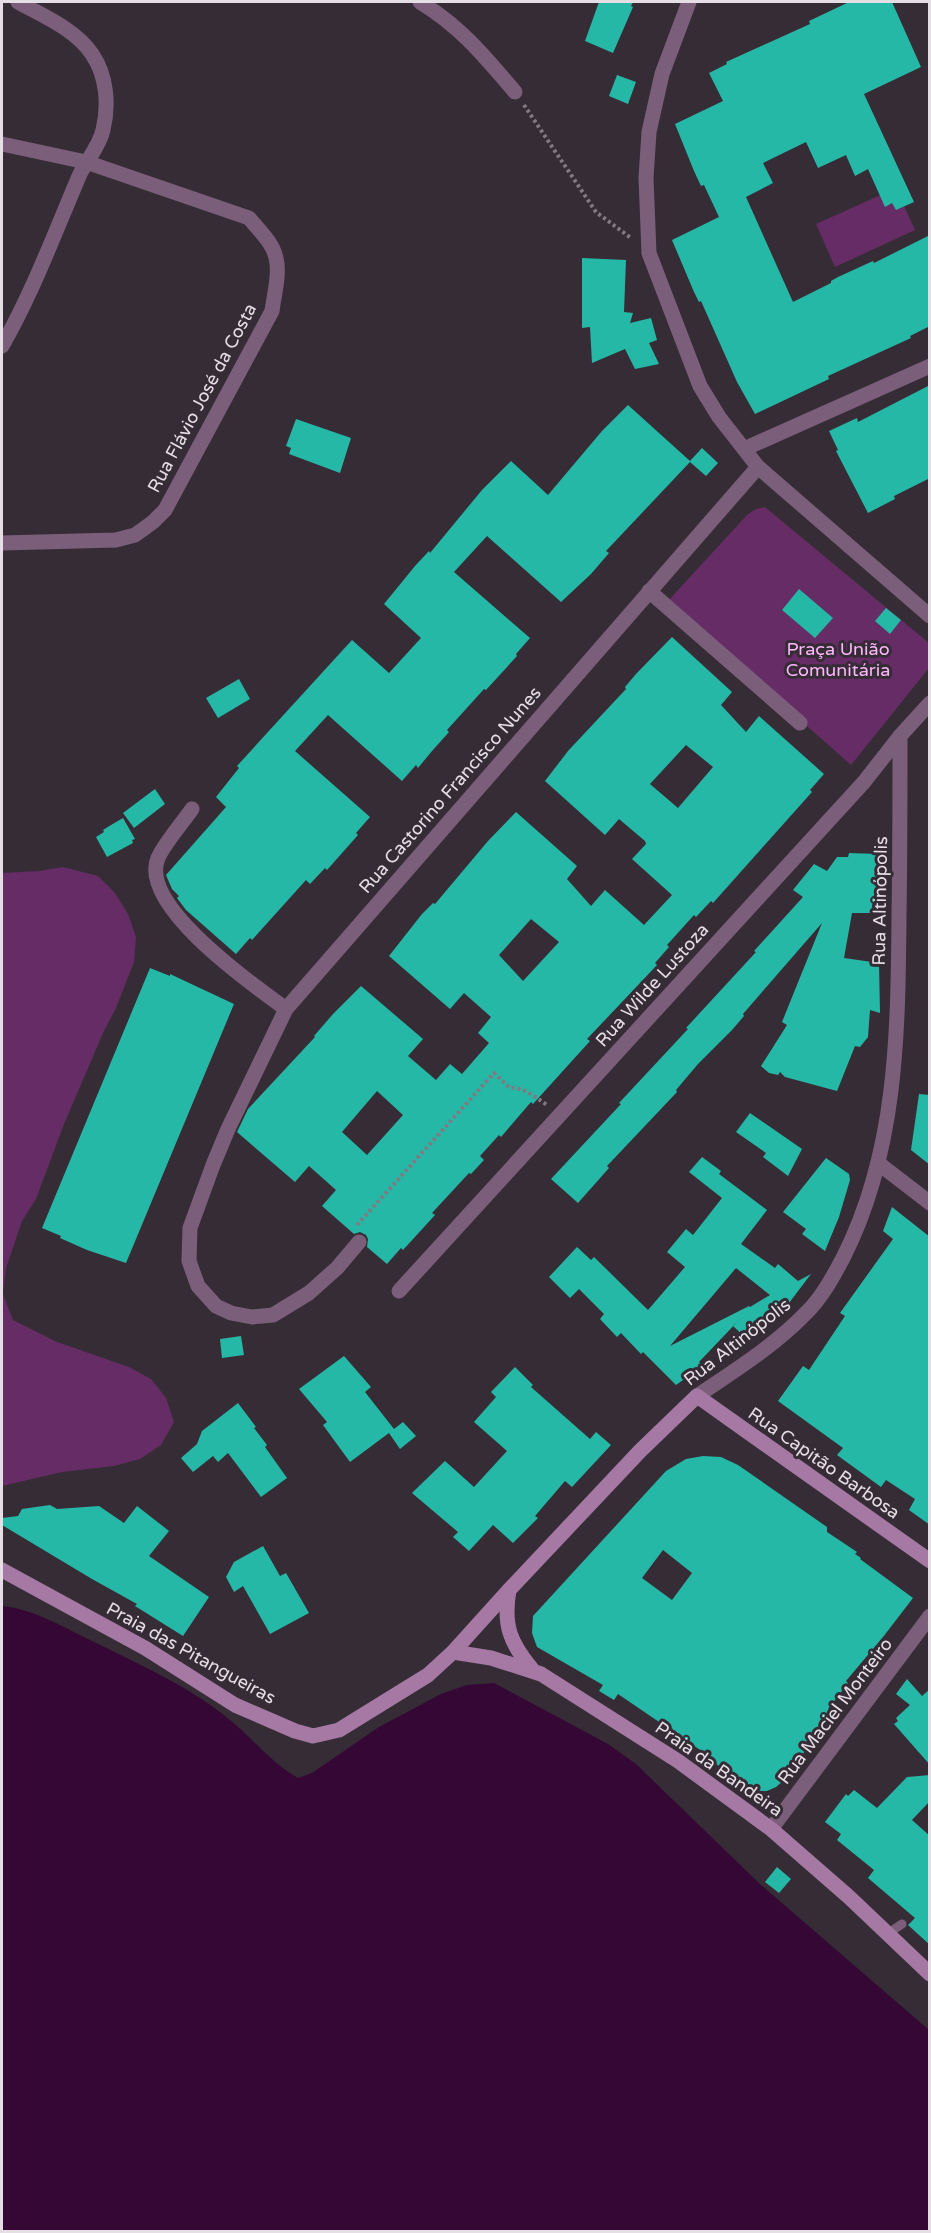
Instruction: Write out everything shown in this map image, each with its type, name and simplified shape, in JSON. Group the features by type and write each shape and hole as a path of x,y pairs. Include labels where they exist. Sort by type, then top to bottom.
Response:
{"main road":[{"name":"Rua Capitão Barbosa","path":"697,1396 930,1561"},
{"name":"Rua Altinópolis","path":"453,1652 640,1451 697,1396"},
{"name":"Praia das Pitangueiras","path":"2,1570 145,1648 236,1705 294,1731 313,1736 339,1730 428,1675 453,1652"},
{"path":"509,1590 506,1605 508,1630 515,1646 532,1669"},
{"name":"Praia da Bandeira","path":"453,1652 491,1658 532,1669 678,1761 771,1829 849,1897 930,1974"}],"street":[{"path":"2,346 17,320 86,162 103,132 107,98 93,55 80,41 60,26 18,2"},
{"path":"420,2 437,12 468,37 515,92"},
{"path":"689,2 662,74 649,132 646,178 650,253 700,386 718,417 758,467 930,616"},
{"name":"Rua Flávio José da Costa","path":"2,144 86,162 249,218 266,238 276,258 276,285 272,311 165,510 135,535 117,540 2,543"},
{"path":"744,449 930,366"},
{"name":"Rua Castorino Francisco Nunes","path":"359,1242 338,1268 309,1293 273,1315 252,1317 231,1313 216,1306 198,1286 189,1261 190,1228 213,1165 286,1009 758,467"},
{"path":"649,591 801,723"},
{"name":"Rua Wilde Lustoza","path":"399,1291 864,783 900,736 930,703"},
{"name":"Rua Altinópolis","path":"697,1396 738,1368 806,1314 832,1277 855,1234 878,1163 890,1109 898,1020 900,736"},
{"path":"192,809 158,859 156,876 162,895 197,939 286,1009"},
{"path":"878,1163 930,1203"},
{"name":"Rua Maciel Monteiro","path":"771,1829 930,1616"}],"lane":[{"path":"887,1934 902,1924"}],"path":[{"path":"515,92 596,212 650,253"},
{"path":"359,1242 357,1225 494,1073 510,1088 529,1092 560,1115"}],"green space":[{"path":"896,188 915,230 835,267 816,224"},
{"name":"Praça União Comunitária","path":"765,507 929,643 929,668 851,765 667,602 747,515 756,509"},
{"path":"63,867 98,876 115,893 128,914 136,937 134,962 64,1124 36,1199 22,1221 6,1268 3,1294 13,1320 57,1342 129,1367 151,1379 166,1398 174,1422 161,1445 140,1459 114,1466 62,1472 2,1486 2,873"}],"shaded area":[{"path":"2,1606 26,1611 49,1620 178,1685 225,1716 278,1764 298,1778 312,1773 379,1727 441,1694 467,1685 494,1683 608,1744 636,1764 761,1885 929,2030 929,2231 2,2231"}],"building":[{"path":"599,2 633,2 631,6 633,7 613,53 585,41"},
{"path":"849,2 892,2 921,67 864,94 914,202 896,210 892,203 885,207 868,169 855,176 846,155 818,168 806,142 763,163 773,183 746,197 793,302 831,283 838,277 873,261 874,263 930,235 930,326 910,336 911,338 828,376 829,379 755,414 737,382 701,301 699,302 694,292 672,240 719,217 704,185 701,186 675,124 723,101 709,73 727,64 726,62 810,24 809,21"},
{"path":"617,75 636,82 628,104 609,96"},
{"path":"582,258 626,260 624,312 633,313 630,323 651,318 657,340 649,343 659,364 635,369 625,349 592,363 590,327 582,328"},
{"path":"930,385 930,478 894,496 895,499 868,513 836,451 838,450 829,431 857,418 858,422"},
{"path":"628,405 690,461 702,448 718,463 706,476 690,462 606,551 609,553 591,574 561,602 487,536 454,572 530,638 516,654 517,656 447,730 449,732 418,768 416,765 402,781 328,715 295,751 370,817 356,833 358,835 327,870 325,868 310,884 306,880 252,940 250,938 236,954 186,910 177,898 179,896 172,889 166,875 226,807 216,797 239,768 237,766 352,640 389,673 421,638 384,604 482,490 511,461 548,495 602,431"},
{"path":"296,419 351,438 340,473 289,454 291,448 286,446"},
{"path":"799,589 833,618 815,638 782,610"},
{"path":"886,608 901,620 890,634 875,621"},
{"path":"672,637 732,692 721,705 746,732 759,716 824,774 810,790 812,792 713,903 711,901 696,917 694,915 667,945 669,947 655,963 657,965 587,1039 590,1041 533,1104 531,1102 501,1137 499,1135 480,1156 484,1160 432,1213 435,1215 403,1250 401,1248 387,1264 367,1247 366,1235 360,1232 354,1234 322,1206 336,1190 309,1166 295,1182 237,1132 248,1109 361,986 423,1039 408,1056 436,1080 450,1064 462,1074 489,1043 478,1033 491,1017 464,993 450,1009 389,956 422,914 433,903 435,904 488,841 516,812 577,866 567,879 591,906 605,890 644,925 672,895 632,859 646,844 645,841 619,819 605,835 545,781 568,751 626,689 625,687","holes":["686,745 713,767 678,808 650,784","531,919 559,942 523,981 499,955","377,1091 403,1115 367,1155 342,1132"]},
{"path":"239,679 250,699 218,718 206,698"},
{"path":"155,789 165,804 134,828 123,813"},
{"path":"123,818 135,839 132,840 133,843 107,857 96,837"},
{"path":"849,853 878,854 878,913 852,913 844,958 879,963 880,1013 870,1010 868,1037 860,1047 855,1046 837,1091 785,1077 780,1072 778,1075 769,1073 761,1066 787,1025 782,1022 822,923 743,1014 744,1016 732,1030 698,1064 676,1090 677,1092 607,1166 609,1168 578,1203 551,1179 621,1104 619,1103 688,1029 686,1028 803,897 793,890 814,864 827,871 837,857 848,857"},
{"path":"150,968 170,976 170,974 234,1004 126,1263 87,1250 42,1228"},
{"path":"919,1094 930,1095 930,1165 911,1150"},
{"path":"750,1113 802,1149 788,1176 763,1157 766,1153 736,1132"},
{"path":"702,1157 721,1171 719,1174 767,1210 741,1244 775,1268 778,1264 798,1281 811,1274 786,1307 746,1338 733,1326 699,1362 703,1366 676,1385 621,1333 617,1337 600,1319 604,1314 579,1289 570,1298 549,1277 577,1247 591,1260 594,1257 648,1310 685,1267 667,1252 686,1229 693,1235 722,1198 689,1172","holes":["736,1268 770,1295 750,1307 670,1346"]},
{"path":"826,1158 849,1174 850,1180 839,1217 825,1251 802,1234 806,1229 783,1212"},
{"path":"892,1207 930,1237 930,1525 909,1510 915,1499 886,1480 881,1487 837,1455 843,1448 778,1401 803,1366 809,1370 845,1316 840,1313 893,1239 883,1231"},
{"path":"241,1336 244,1355 222,1358 220,1339"},
{"path":"344,1356 371,1387 365,1392 394,1429 403,1422 416,1436 400,1449 389,1433 350,1462 323,1425 327,1422 299,1389"},
{"path":"515,1367 533,1385 531,1387 590,1439 596,1432 611,1445 572,1487 565,1481 535,1516 538,1518 513,1543 493,1525 469,1551 453,1537 458,1532 412,1493 445,1461 474,1487 507,1451 474,1422 496,1397 491,1392"},
{"path":"238,1403 256,1427 254,1428 267,1445 265,1447 287,1478 261,1497 228,1453 218,1462 213,1456 193,1472 181,1458 197,1444 202,1431"},
{"path":"703,1456 721,1457 738,1465 827,1527 827,1532 857,1552 855,1554 860,1559 913,1598 846,1681 848,1683 828,1709 833,1713 783,1781 767,1791 755,1791 747,1787 708,1758 709,1756 618,1694 614,1700 599,1691 603,1685 537,1647 532,1633 533,1616 666,1471 686,1459","holes":["663,1550 692,1573 672,1600 642,1578"]},
{"path":"50,1505 57,1509 99,1506 124,1523 137,1506 169,1531 149,1556 209,1597 183,1636 135,1606 137,1604 2,1525 2,1518 18,1516 22,1509"},
{"path":"263,1546 280,1576 286,1573 309,1613 270,1634 243,1586 234,1592 226,1577 234,1562"},
{"path":"907,1679 922,1696 930,1689 930,1765 894,1724 898,1721 896,1718 910,1705 896,1694"},
{"path":"930,1775 930,1801 912,1820 930,1836 930,1945 908,1925 915,1918 868,1878 874,1870 837,1840 841,1834 825,1822 846,1794 848,1796 854,1790 877,1808 907,1777"},
{"path":"777,1867 791,1879 779,1893 765,1882"}]}
